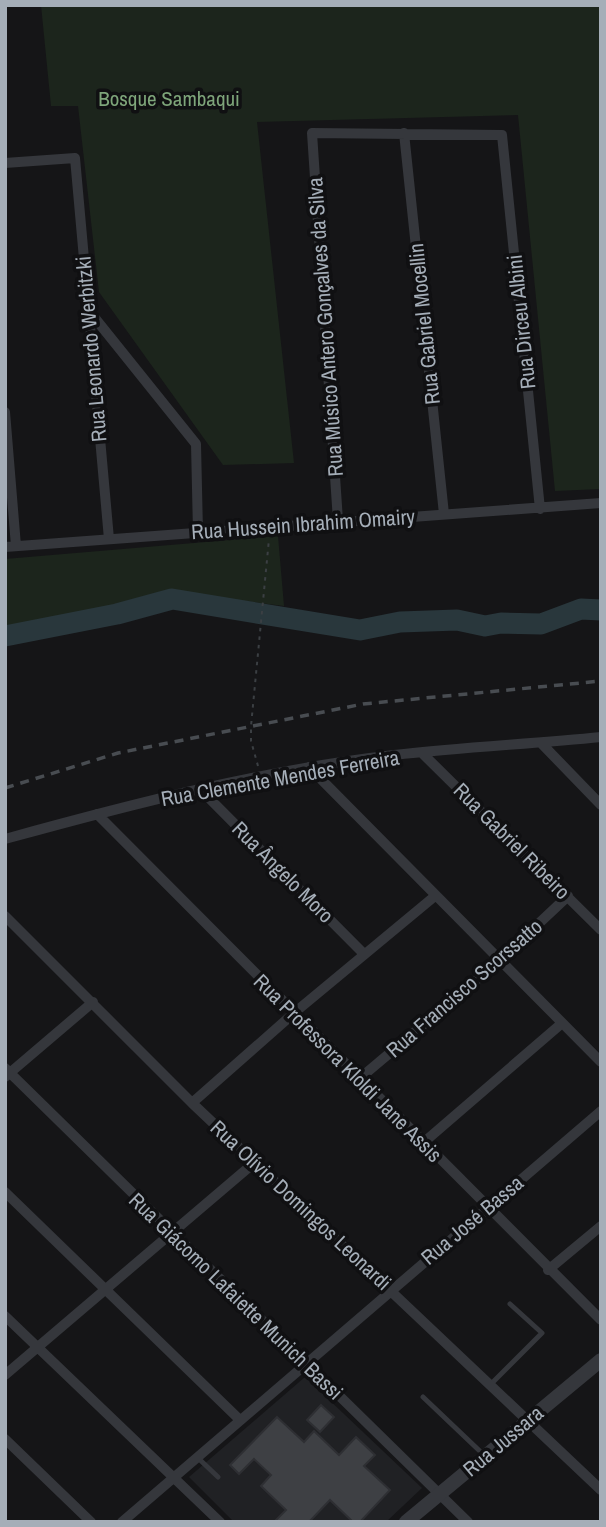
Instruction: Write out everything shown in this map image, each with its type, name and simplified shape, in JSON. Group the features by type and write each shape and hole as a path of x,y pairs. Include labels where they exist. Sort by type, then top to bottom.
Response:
{"street":[{"name":"Rua Músico Antero Gonçalves da Silva","path":"338,521 312,134 404,133"},
{"name":"Rua Dirceu Albini","path":"404,133 502,135 540,509"},
{"name":"Rua Gabriel Mocellin","path":"404,133 444,514"},
{"name":"Rua Leonardo Werbitzki","path":"5,163 75,158 86,307 109,539"},
{"path":"86,307 196,444 198,532"},
{"path":"5,412 10,546"},
{"name":"Rua Hussein Ibrahim Omairy","path":"10,546 601,503"},
{"name":"Rua Clemente Mendes Ferreira","path":"5,839 97,814 309,768 422,753 601,737"},
{"path":"541,743 601,805"},
{"name":"Rua Gabriel Ribeiro","path":"422,753 601,930"},
{"path":"309,768 601,1062"},
{"name":"Rua Ângelo Moro","path":"201,790 364,954"},
{"name":"Rua Professora Kloldi Jane Assis","path":"97,814 548,1270 601,1320"},
{"path":"192,1103 293,1013 435,896"},
{"name":"Rua Francisco Scorssatto","path":"359,1079 500,960 568,896"},
{"name":"Rua Olívio Domingos Leonardi","path":"5,916 192,1103 601,1490"},
{"path":"7,1073 93,1002"},
{"path":"423,1143 561,1024"},
{"name":"Rua Giácomo Lafaiette Munich Bassi","path":"7,1073 468,1522"},
{"name":"Rua José Bassa","path":"122,1522 303,1363 601,1111"},
{"path":"5,1375 256,1162"},
{"path":"5,1192 240,1420"},
{"path":"548,1270 601,1226"},
{"path":"5,1316 220,1522"},
{"name":"Rua Jussara","path":"406,1522 601,1360"},
{"path":"5,1439 90,1522"}],"lane":[{"path":"490,1385 542,1333 510,1304"},
{"path":"423,1397 485,1456"},
{"path":"197,1457 218,1477"}],"path":[{"path":"262,777 251,741 251,726 270,527"}],"shaded area":[{"path":"305,1377 422,1488 386,1522 234,1522 189,1477"}],"green space":[{"name":"Bosque Sambaqui","path":"41,5 601,5 601,489 555,491 518,115 257,122 294,463 223,465 99,292 78,106 51,106"},
{"path":"278,536 284,606 171,592 89,613 5,629 5,559"}],"building":[{"path":"321,1405 334,1417 320,1432 307,1420"},
{"path":"277,1417 304,1442 314,1431 339,1455 356,1437 375,1455 364,1466 390,1490 360,1522 353,1522 330,1500 309,1522 274,1522 286,1510 261,1486 271,1475 254,1459 239,1474 230,1465"}],"waterway":[{"path":"5,636 117,614 172,599 360,630 400,622 457,620 485,626 501,623 541,624 581,609 601,610"}],"railway":[{"path":"5,788 118,753 363,704 601,681"}]}
